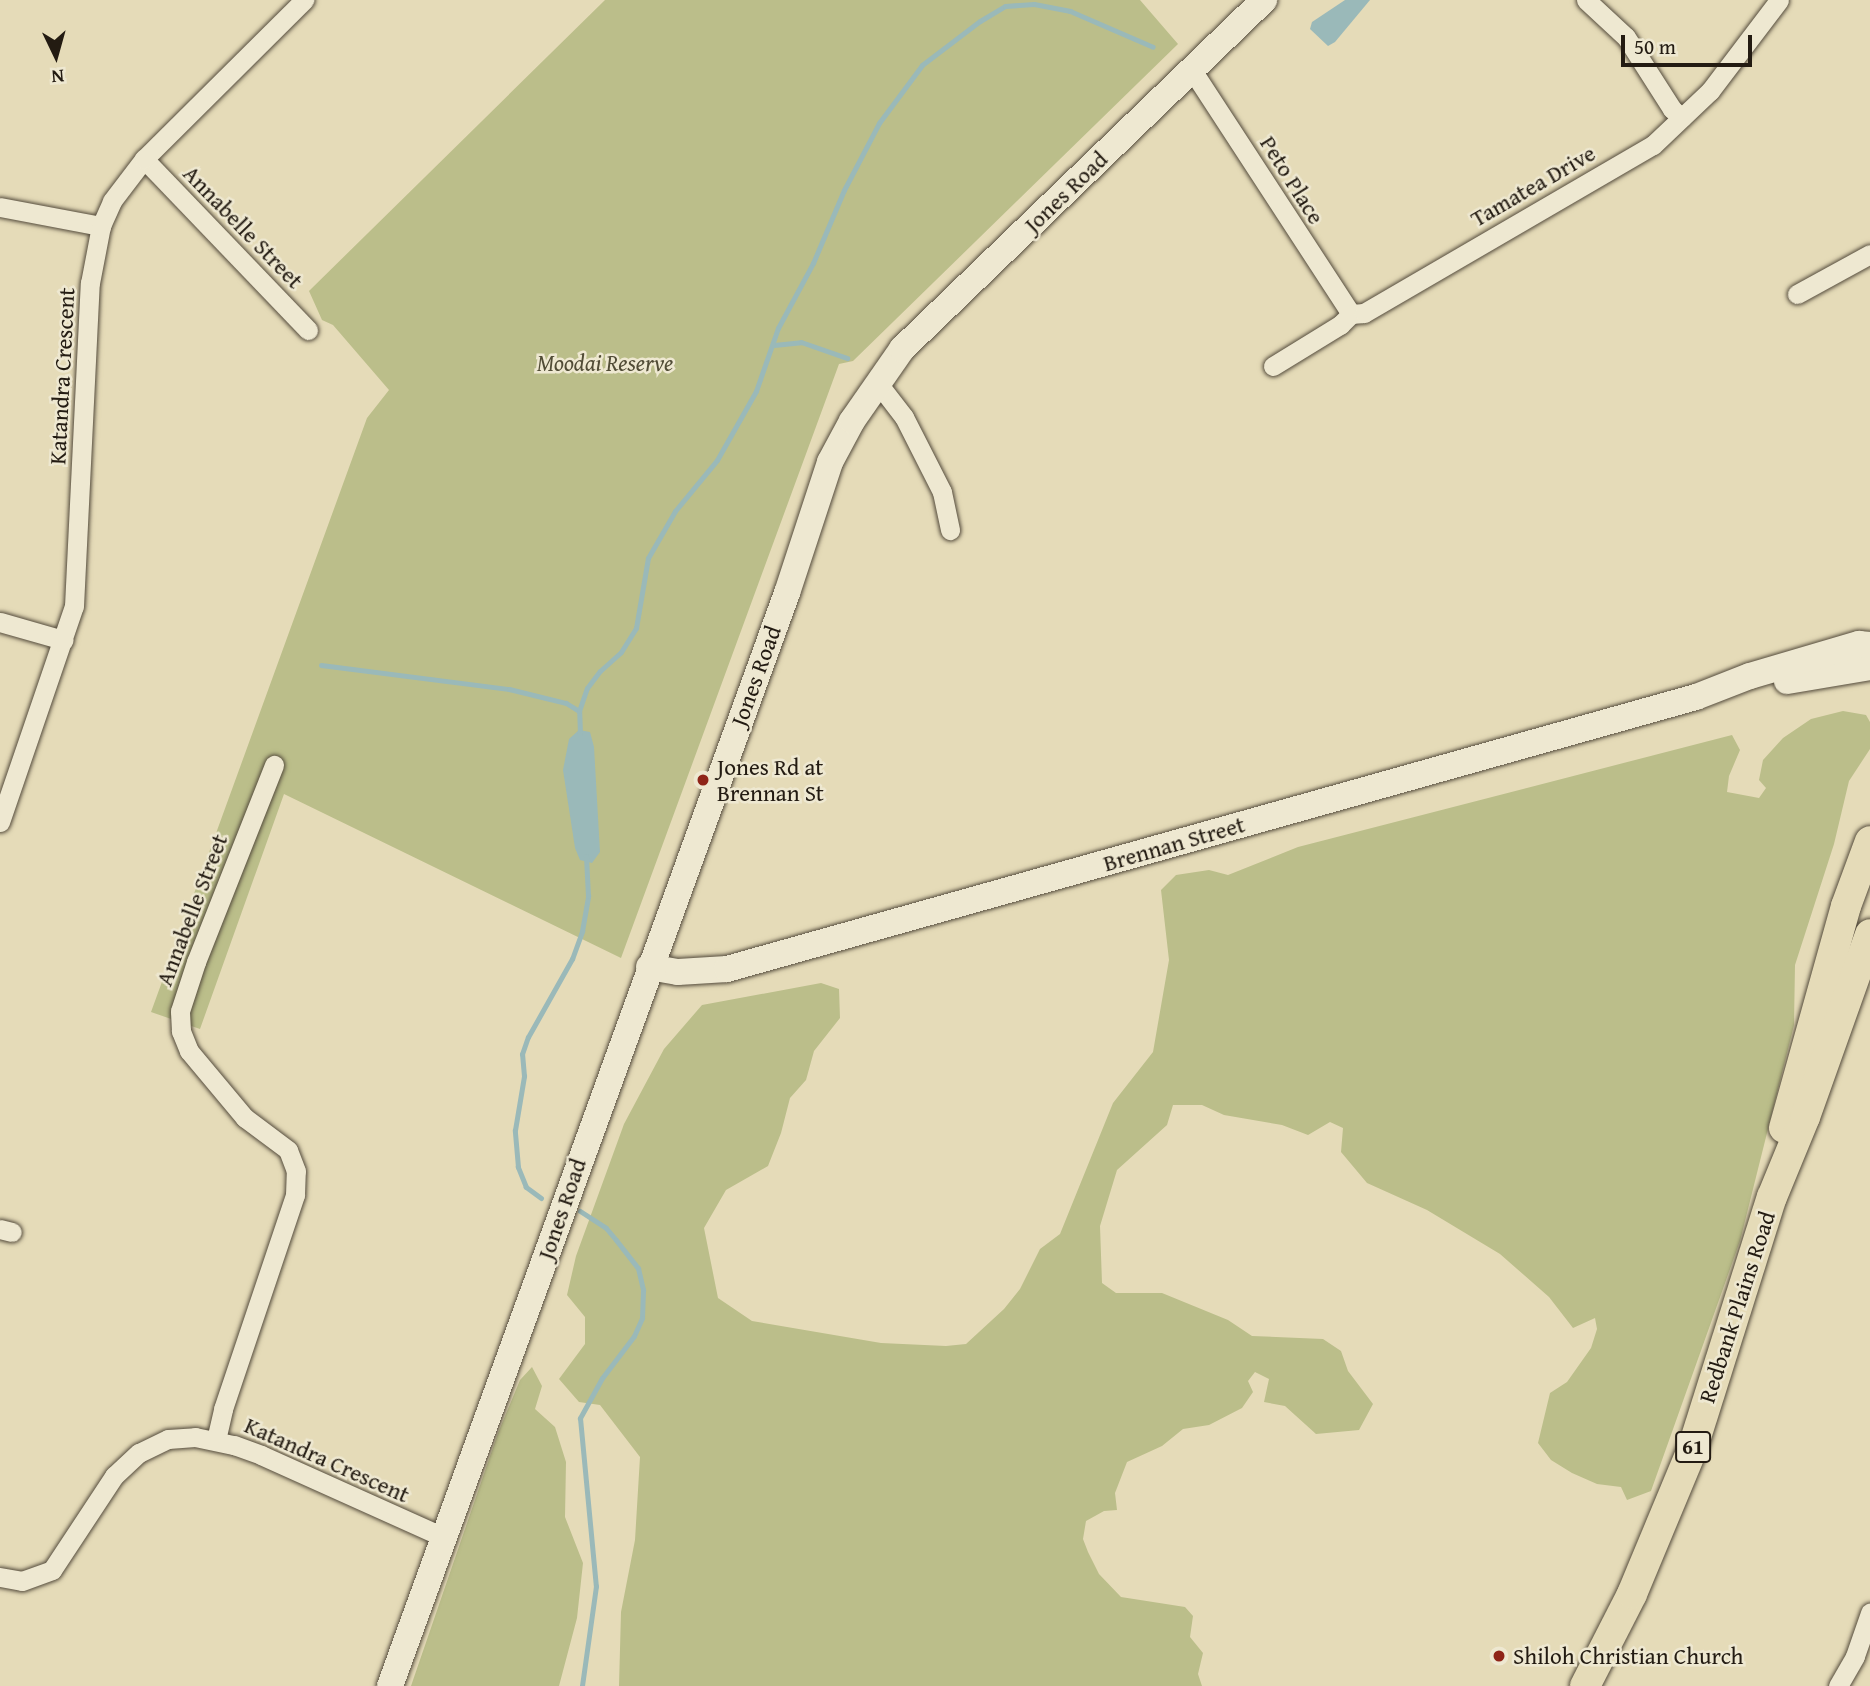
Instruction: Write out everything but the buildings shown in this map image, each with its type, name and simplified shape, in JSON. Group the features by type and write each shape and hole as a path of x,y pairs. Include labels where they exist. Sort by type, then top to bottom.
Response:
{"main road":[{"name":"Redbank Plains Road","path":"1772,1197 1787,1108 1846,906 1870,841"},
{"name":"Redbank Plains Road","path":"1586,1686 1632,1594 1692,1450 1772,1197 1805,1117 1870,934"}],"street":[{"name":"Katandra Crescent","path":"0,822 74,606 90,283 101,226 112,201 144,159 304,0"},
{"name":"Jones Road","path":"390,1686 446,1538 649,967 787,593 830,462 877,382 902,348 1264,0"},
{"path":"1586,0 1626,37 1672,108 1682,118"},
{"name":"Tamatea Drive","path":"1273,366 1340,325 1351,314 1364,313 1653,145 1710,91 1779,0"},
{"name":"Peto Place","path":"1192,70 1351,314"},
{"name":"Annabelle Street","path":"144,159 308,330"},
{"path":"0,207 101,226"},
{"path":"1797,294 1870,254"},
{"path":"877,382 904,417 942,492 950,530"},
{"path":"0,622 63,640"},
{"name":"Brennan Street","path":"649,967 678,972 727,969 1696,697 1750,676 1859,644 1870,645"},
{"name":"Brennan Street","path":"1696,697 1870,667"},
{"name":"Annabelle Street","path":"216,1440 223,1409 295,1195 296,1171 288,1150 245,1118 188,1051 181,1031 180,1011 196,962 274,765"},
{"name":"Katandra Crescent","path":"0,1577 22,1581 52,1570 114,1476 139,1453 168,1439 195,1437 216,1440 261,1455 446,1538"},
{"path":"1838,1686 1855,1656 1870,1613"}],"green space":[{"name":"Moodai Reserve","path":"605,0 1140,0 1178,44 853,361 839,364 621,958 284,794 200,1029 151,1012 367,418 389,390 333,325 322,320 309,291"},
{"path":"1843,711 1866,715 1870,722 1870,749 1849,781 1834,844 1795,965 1794,1025 1740,1241 1651,1491 1627,1500 1621,1487 1597,1484 1572,1473 1551,1460 1538,1443 1550,1393 1567,1382 1591,1348 1597,1329 1595,1318 1573,1328 1549,1297 1500,1254 1427,1210 1367,1183 1341,1152 1343,1128 1330,1122 1308,1135 1282,1125 1224,1115 1202,1105 1173,1105 1167,1125 1117,1170 1100,1226 1102,1283 1116,1293 1162,1293 1228,1320 1252,1336 1323,1339 1341,1351 1348,1371 1373,1404 1359,1430 1316,1434 1285,1406 1264,1402 1269,1379 1255,1372 1248,1381 1253,1392 1242,1408 1209,1425 1183,1429 1162,1446 1127,1462 1115,1493 1117,1510 1104,1511 1086,1521 1083,1539 1088,1552 1099,1574 1121,1597 1185,1607 1193,1616 1190,1637 1203,1653 1198,1674 1202,1686 619,1686 621,1612 635,1540 640,1457 600,1405 579,1402 559,1379 585,1344 585,1317 567,1295 576,1256 624,1124 664,1049 702,1005 821,983 839,989 840,1018 814,1051 806,1080 790,1098 781,1133 768,1166 726,1190 704,1228 718,1298 752,1321 881,1343 946,1346 966,1344 1004,1309 1020,1289 1040,1249 1060,1234 1113,1103 1153,1052 1169,960 1161,890 1176,875 1209,870 1228,875 1298,847 1732,735 1740,750 1729,776 1727,792 1759,798 1766,788 1759,780 1763,760 1783,738 1811,719"},
{"path":"532,1367 542,1386 535,1409 555,1427 566,1462 565,1517 583,1563 577,1618 559,1686 411,1686 498,1433 520,1380"}],"water":[{"path":"1345,0 1370,0 1335,42 1328,46 1310,29 1312,22"},
{"path":"579,730 590,732 594,747 600,852 592,863 580,860 575,848 563,770 569,739"}],"waterway":[{"path":"580,734 579,711 587,688 600,671 621,652 636,628 648,558 675,511 717,460 756,391 778,328 813,263 844,190 879,123 922,65 980,21 1005,6 1034,4 1070,11 1153,47"},
{"path":"774,345 801,342 847,358"},
{"path":"321,665 509,689 566,703 579,711"},
{"path":"541,1198 526,1187 518,1167 515,1130 524,1076 522,1054 528,1037 572,959 582,931 588,896 586,856"},
{"path":"580,1211 606,1228 616,1240 638,1268 643,1290 642,1318 634,1336 602,1378 580,1418 596,1586 582,1686"}],"place":[{"name":"Jones Rd at Brennan St","path":"703,780"},
{"name":"Shiloh Christian Church","path":"1499,1656"}]}
